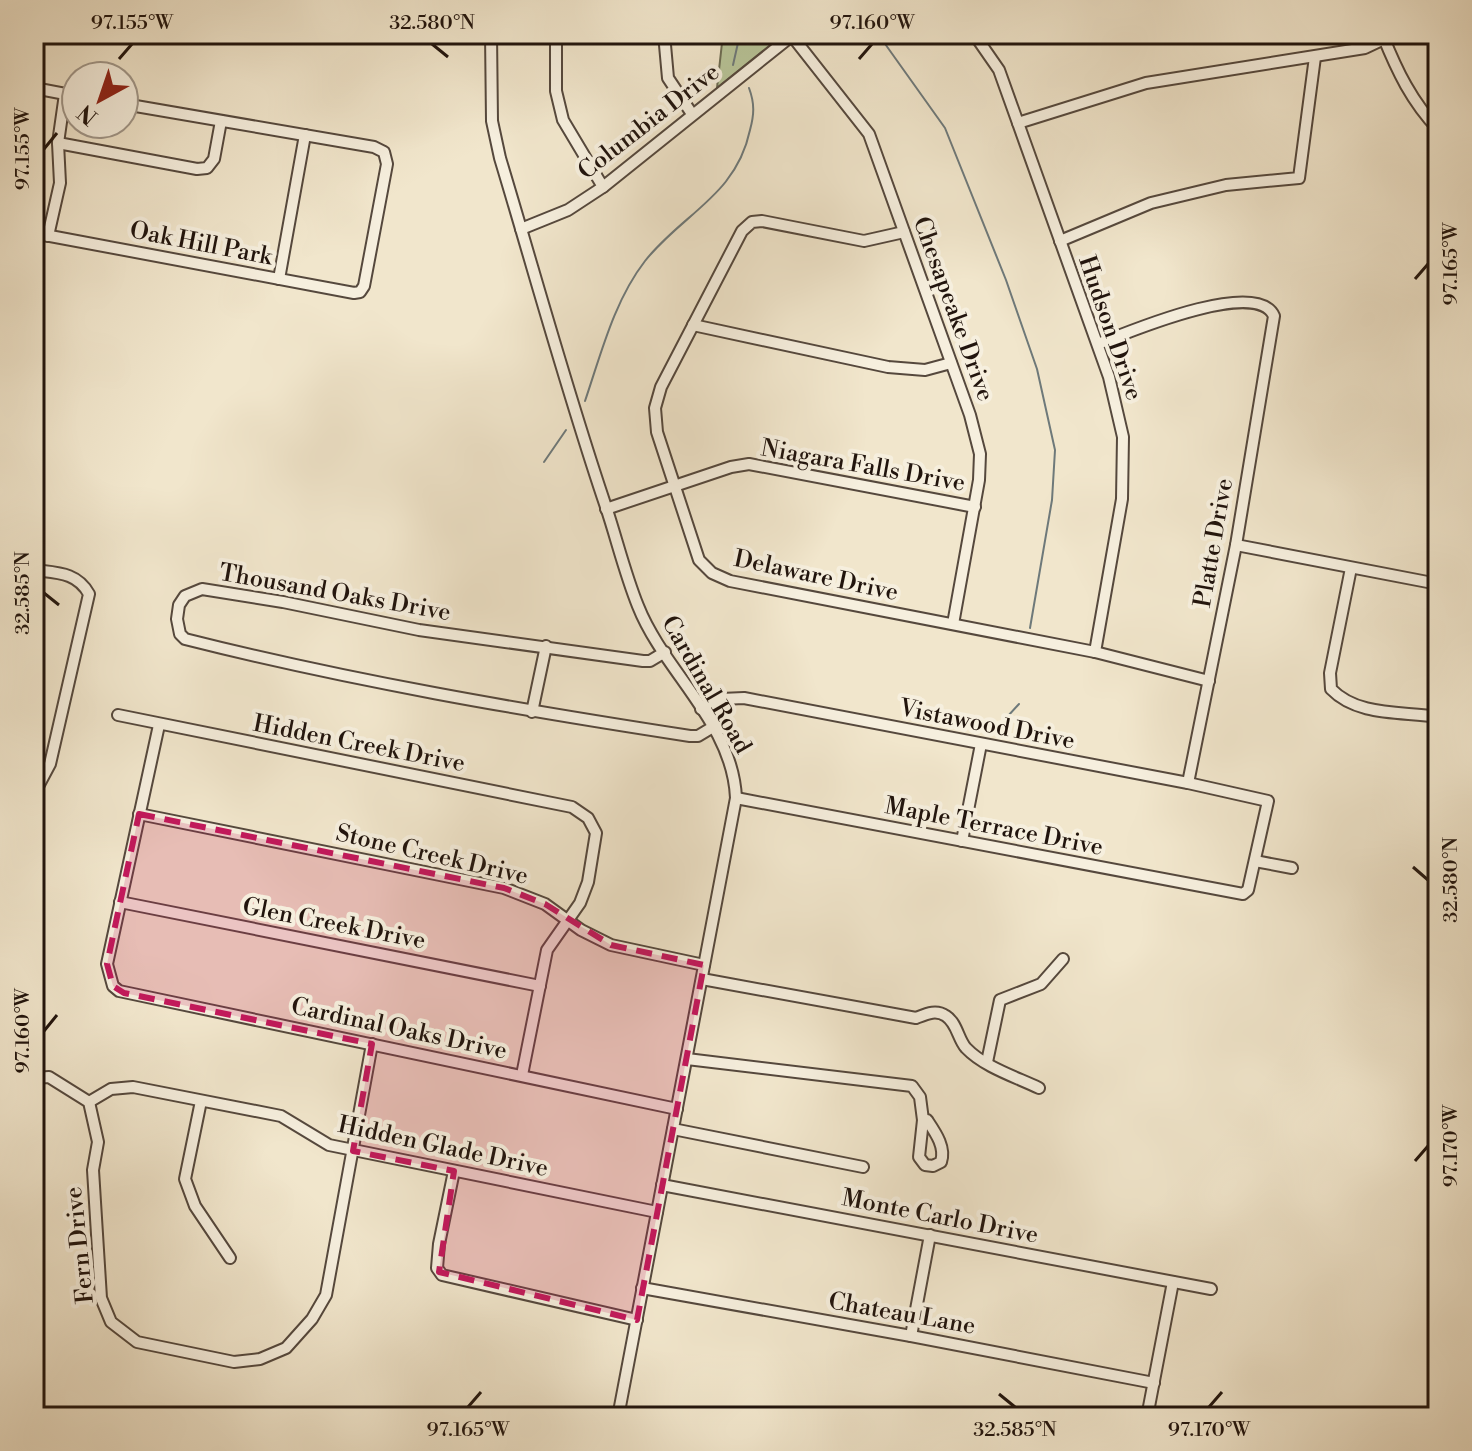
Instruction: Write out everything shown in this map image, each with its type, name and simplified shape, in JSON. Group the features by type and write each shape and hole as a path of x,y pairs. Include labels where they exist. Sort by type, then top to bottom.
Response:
{"street":[{"name":"Cardinal Road","path":"491,34 492,121 521,229 638,608 713,727 734,770 736,798 618,1417"},
{"path":"556,34 556,91 563,120 603,187"},
{"path":"664,34 668,78 692,114"},
{"name":"Columbia Drive","path":"521,229 568,210 603,187 793,35"},
{"name":"Chesapeake Drive","path":"793,35 869,134 970,415 980,454 975,507 953,624"},
{"name":"Hudson Drive","path":"979,36 999,70 1098,344 1123,437 1122,499 1095,652"},
{"path":"1018,123 1146,83 1365,48 1384,36 1413,100 1438,129"},
{"path":"1060,241 1151,203 1226,185 1299,178 1315,57"},
{"path":"34,88 60,93"},
{"path":"140,107 305,135 279,279"},
{"path":"58,143 197,169 207,168 214,159 221,121"},
{"path":"48,236 60,183 60,135"},
{"name":"Oak Hill Park","path":"34,233 360,292 366,277 387,164 384,152 374,147 305,135"},
{"name":"Delaware Drive","path":"904,232 864,241 762,221 752,222 742,231 661,387 655,408 657,432 699,560 721,578 1095,652 1209,681"},
{"name":"Platte Drive","path":"1098,344 1181,313 1215,305 1258,304 1271,310 1274,316 1236,545 1188,783"},
{"path":"693,325 888,367 925,370 951,363"},
{"name":"Niagara Falls Drive","path":"606,509 731,467 749,464 975,507"},
{"path":"1236,545 1438,584"},
{"path":"1351,568 1330,673 1331,689 1369,709 1438,717"},
{"path":"34,570 75,577 89,594 50,764 34,794"},
{"name":"Thousand Oaks Drive","path":"665,652 650,661 419,630 202,589 185,596 179,605 177,619 180,634 185,639 532,712 690,736 698,736 713,727"},
{"path":"532,712 546,646"},
{"name":"Vistawood Drive","path":"701,709 721,699 744,698 1267,800 1255,861"},
{"name":"Hidden Creek Drive","path":"118,715 572,807 588,818 596,833 588,882 580,903 568,920"},
{"path":"120,902 159,725"},
{"path":"962,841 981,744"},
{"name":"Maple Terrace Drive","path":"736,798 1245,893 1255,861"},
{"name":"Stone Creek Drive","path":"139,814 504,888 545,904 595,939 704,965"},
{"path":"1255,861 1292,868"},
{"name":"Glen Creek Drive","path":"120,902 540,986"},
{"name":"Cardinal Oaks Drive","path":"120,902 107,964 115,988 124,993 677,1109"},
{"path":"522,1075 547,950 568,920"},
{"path":"987,1062 1000,1000 1041,984 1063,959"},
{"path":"702,979 916,1018 930,1012 943,1014 953,1023 966,1047 987,1062 1039,1088"},
{"name":"Fern Drive","path":"89,1102 98,1142 93,1170 101,1298 111,1322 137,1342 234,1362 260,1359 286,1348 312,1319 326,1295 372,1044"},
{"path":"687,1059 912,1086 920,1097 923,1120"},
{"path":"34,1078 49,1077 89,1102"},
{"name":"Hidden Glade Drive","path":"89,1102 111,1089 133,1087 281,1116 329,1145 353,1151 657,1212"},
{"path":"201,1101 185,1179 195,1206 230,1258"},
{"path":"673,1129 863,1167"},
{"path":"454,1171 437,1253 437,1268 442,1275 637,1320"},
{"name":"Monte Carlo Drive","path":"662,1185 1211,1289"},
{"path":"911,1336 930,1235"},
{"path":"1147,1417 1173,1282"},
{"name":"Chateau Lane","path":"642,1288 1154,1383"}],"highlighted area":[{"path":"139,814 504,888 545,904 611,945 704,965 637,1320 439,1272 454,1171 353,1151 372,1044 124,993 113,986 107,964"}],"green space":[{"path":"723,34 784,34 717,88"},
{"path":"34,1155 42,1280 34,1323"}],"waterway":[{"path":"733,65 740,34"},
{"path":"878,34 945,128 1006,280 1037,369 1055,450 1052,500 1030,628"},
{"path":"585,401 609,328 634,277 660,244 721,188 743,153 753,114 749,88"},
{"path":"544,462 566,430"},
{"path":"997,728 1019,704"}]}
